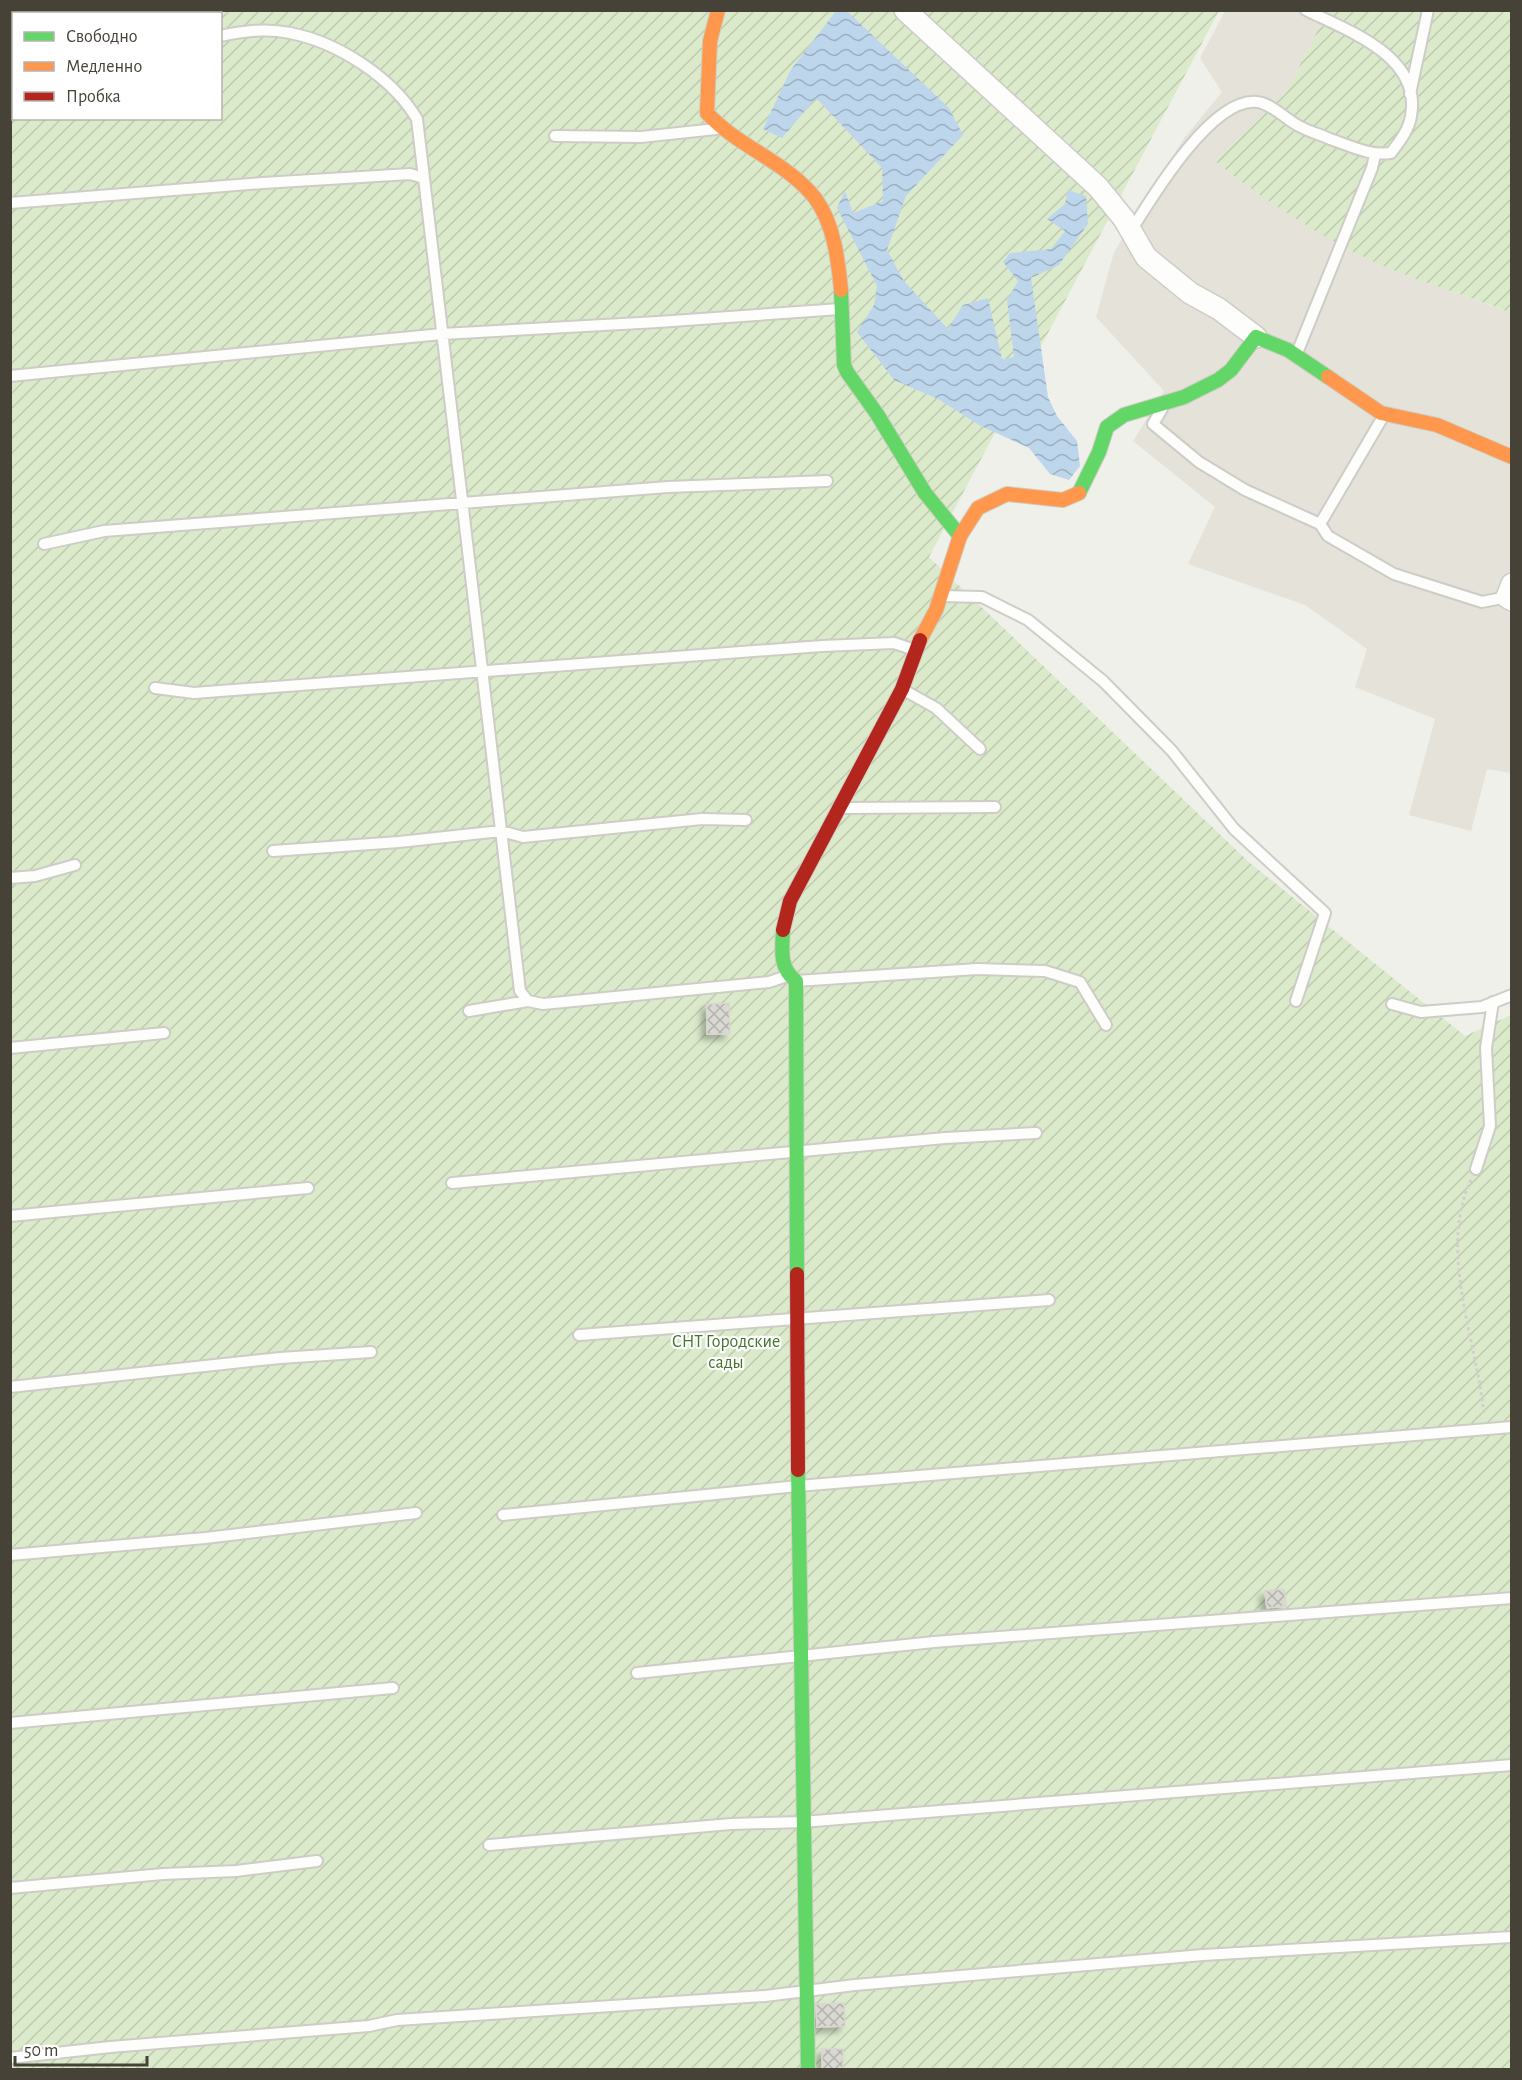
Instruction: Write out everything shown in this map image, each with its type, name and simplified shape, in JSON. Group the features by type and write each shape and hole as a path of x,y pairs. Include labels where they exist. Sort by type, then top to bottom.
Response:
{"street":[{"path":"718,10 710,41 707,113 720,129 801,183 827,218 838,263 844,364 850,379 875,411 938,512 960,536"},
{"path":"905,10 1098,187 1131,231 1146,257 1190,293 1219,309 1256,337 1272,341 1384,414 1427,423 1512,457"},
{"path":"808,2070 804,1991 798,1321 792,978 782,963 783,931 790,901 841,808 902,688 915,650 941,596 960,536 978,508 1007,495 1063,500 1078,495 1099,453 1107,427 1124,415 1166,404 1218,380 1231,370 1256,337"}],"lane":[{"path":"1306,10 1370,42 1392,58 1403,75 1410,94"},
{"path":"1131,231 1166,176 1188,149 1235,105 1258,102 1298,126 1375,155 1391,153 1406,131 1411,116 1410,94 1428,10"},
{"path":"222,36 251,30 290,33 341,51 379,76 404,98 417,119 519,991 528,1001"},
{"path":"555,136 641,137 696,129 720,129"},
{"path":"1296,356 1372,168 1375,155"},
{"path":"10,203 274,182 410,174 424,178"},
{"path":"10,376 442,334 840,309"},
{"path":"1166,404 1153,424 1199,462 1245,490 1320,524 1328,536 1394,574 1482,602 1510,594"},
{"path":"1320,524 1384,414"},
{"path":"44,544 104,531 668,487 827,481"},
{"path":"941,596 982,597 1028,620 1102,681 1172,751 1234,829 1325,913 1296,1001"},
{"path":"155,688 194,693 482,670 873,644 894,643 915,650"},
{"path":"902,688 936,708 980,749"},
{"path":"841,808 995,807"},
{"path":"273,851 501,831 523,837 702,819 746,820"},
{"path":"10,878 35,876 75,865"},
{"path":"470,1011 528,1001 543,1004 590,1000 792,978 977,969 1045,971 1080,982 1106,1025"},
{"path":"1392,1004 1420,1012 1482,1006 1512,995"},
{"path":"1476,1169 1490,1126 1486,1048 1493,1002"},
{"path":"10,1048 164,1033"},
{"path":"452,1183 945,1138 1036,1133"},
{"path":"10,1216 308,1188"},
{"path":"579,1335 798,1321 1049,1300"},
{"path":"10,1387 280,1358 371,1352"},
{"path":"503,1515 798,1486 1512,1427"},
{"path":"10,1555 205,1538 416,1513"},
{"path":"638,1673 934,1642 1512,1598"},
{"path":"10,1723 393,1689"},
{"path":"489,1845 730,1824 802,1822 1512,1765"},
{"path":"10,1888 163,1874 236,1871 317,1861"},
{"path":"10,2058 110,2047 369,2026 397,2020 641,2005 1203,1955 1512,1936"}],"path":[{"path":"1476,1169 1468,1187 1459,1246 1460,1291 1482,1394 1485,1429"}],"shaded area":[{"path":"1225,11 1313,11 1323,20 1285,94 1215,161 1389,268 1511,313 1511,773 1487,769 1471,831 1409,815 1435,719 1355,687 1367,649 1305,605 1188,564 1215,507 1133,441 1164,391 1096,317 1114,252 1185,137 1222,92 1200,58"}],"green space":[{"name":"СНТ Городские сады","path":"11,11 1219,11 929,557 1250,863 1465,1036 1511,1015 1511,2069 11,2070"},
{"path":"1313,11 1511,11 1511,313 1406,275 1346,248 1276,206 1215,161 1285,94 1323,20"}],"water":[{"path":"836,11 847,11 949,108 963,135 906,196 887,250 904,281 948,329 963,305 988,298 1002,359 1014,357 1007,300 1018,281 1003,262 1010,253 1051,249 1065,231 1047,219 1065,204 1068,190 1086,196 1088,224 1059,265 1031,278 1048,397 1057,416 1077,441 1080,466 1069,480 1050,474 1029,448 979,425 938,399 894,380 857,332 874,305 877,286 837,208 845,191 853,213 883,201 882,168 816,98 782,138 763,129 790,71"}],"building":[{"path":"729,1003 730,1034 707,1034 707,1004"},
{"path":"1284,1589 1286,1606 1267,1608 1265,1591"},
{"path":"844,2003 845,2026 817,2027 816,2004"},
{"path":"822,2049 843,2049 843,2070 822,2070"}],"traffic: fast":[{"path":"841,290 844,365 847,372 877,414 925,493 960,536"},
{"path":"1079,493 1099,452 1107,427 1124,415 1184,397 1218,380 1231,370 1256,337 1288,350 1328,377"},
{"path":"783,930 784,964 796,981 797,1274"},
{"path":"798,1470 808,2070"}],"traffic: slow":[{"path":"718,10 710,41 707,113 733,136 791,174 815,198 831,230 841,290"},
{"path":"1328,377 1381,413 1437,425 1512,457"},
{"path":"920,640 936,610 960,536 978,508 1007,494 1063,500 1079,493"}],"traffic: jam":[{"path":"783,930 790,901 902,689 920,640"},
{"path":"797,1274 798,1470"}]}
